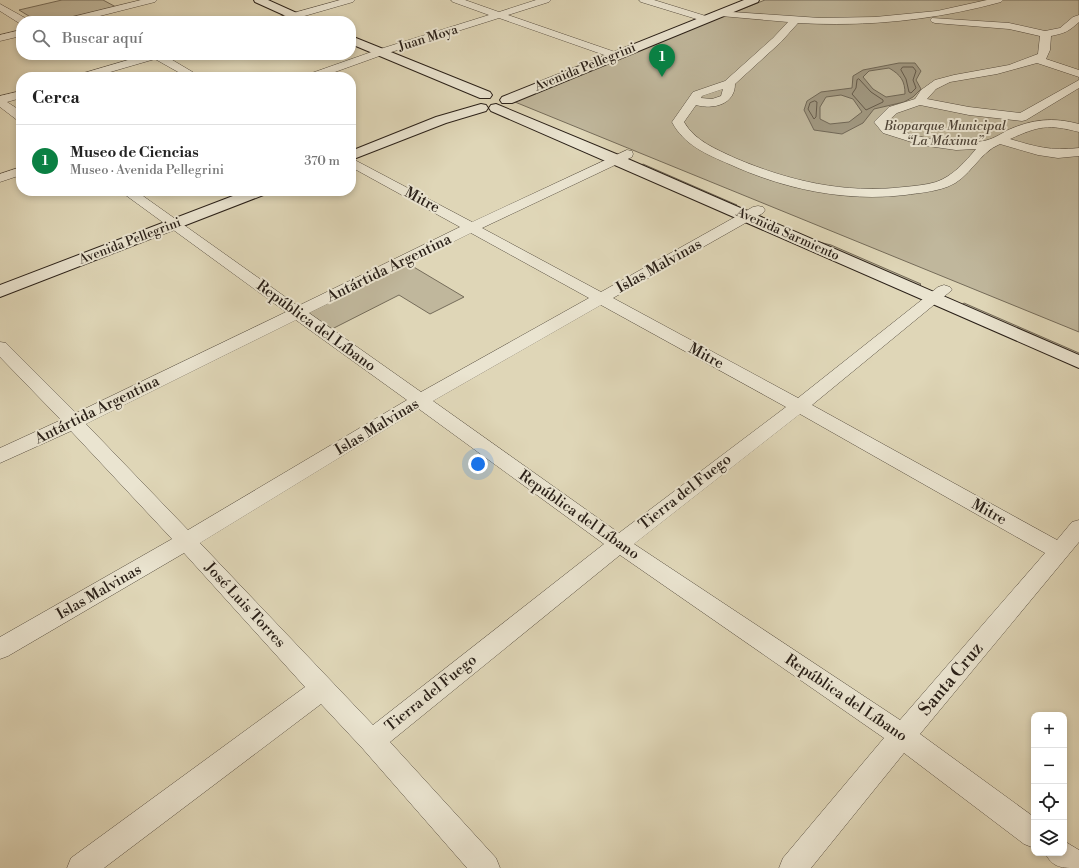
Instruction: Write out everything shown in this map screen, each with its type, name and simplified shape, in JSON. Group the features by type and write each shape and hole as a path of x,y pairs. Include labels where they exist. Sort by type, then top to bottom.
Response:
{"main road":[{"name":"Avenida Pellegrini","path":"702,18 738,0"},
{"name":"Avenida Pellegrini","path":"356,154 609,53 754,0"},
{"path":"255,2 281,16"},
{"name":"Avenida Sarmiento","path":"356,43 375,54 621,156 938,294 1079,350"},
{"name":"Avenida Sarmiento","path":"356,49 375,54"},
{"name":"Avenida Pellegrini","path":"0,290 247,196"},
{"name":"Avenida Sarmiento","path":"938,294 1079,362"}],"street":[{"path":"112,0 126,6"},
{"path":"98,16 126,6 152,0"},
{"path":"296,16 350,0"},
{"path":"456,0 609,53"},
{"name":"Juan Moya","path":"324,72 375,54 546,0"},
{"path":"644,0 702,18"},
{"path":"959,9 976,0"},
{"path":"909,18 998,0"},
{"path":"0,7 16,17"},
{"path":"721,13 795,20 835,21 909,18 1009,26 1051,33 1073,34"},
{"path":"919,101 926,90 951,78 980,74 1043,56 1045,52 1044,40 1051,33 1065,30 1074,20 1079,18"},
{"path":"795,20 777,40 740,72 730,83 729,92 725,98 714,103 702,103 694,100 678,122 682,131 691,141 740,165 792,183 827,191 866,195 902,192 932,187 949,181 975,159 986,145"},
{"path":"0,38 16,34"},
{"path":"1037,58 1079,74"},
{"path":"98,72 140,60"},
{"path":"166,60 186,72"},
{"path":"1079,83 1067,92 1022,117 969,111 919,101 893,110 880,122 887,130 925,142 956,146 986,145 1001,140 1026,127 1047,122 1062,123 1079,128"},
{"path":"0,101 16,96"},
{"path":"0,101 16,113"},
{"path":"1001,140 1038,151 1058,154 1079,152"},
{"name":"Antártida Argentina","path":"0,456 74,422 472,227 621,156"},
{"name":"Mitre","path":"356,165 798,406 1059,551"},
{"path":"0,178 16,173"},
{"name":"República del Líbano","path":"134,196 298,312 419,401 619,544 902,736 1031,832"},
{"name":"Islas Malvinas","path":"0,649 186,542 419,401 752,213"},
{"name":"Tierra del Fuego","path":"372,741 619,544 798,406 938,294"},
{"name":"José Luis Torres","path":"0,347 74,422 372,741 486,868"},
{"name":"Santa Cruz","path":"793,868 902,736 1079,528"},
{"path":"81,868 322,689"},
{"path":"1063,856 1079,868"}],"green space":[{"path":"62,0 103,0 116,7 78,16 29,16 19,10"},
{"name":"Bioparque Municipal “La Máxima”","path":"765,0 1079,0 1079,332 510,100"},
{"path":"643,164 737,205 733,207 640,166"},
{"path":"815,241 831,245 921,284 918,287"},
{"path":"407,263 464,297 430,314 399,295 332,329 307,312"},
{"path":"964,303 1079,353 1079,358 960,306"}],"water":[{"path":"899,63 915,63 921,71 916,80 921,89 913,97 904,102 874,109 863,123 842,134 814,130 804,110 807,101 821,92 852,88 853,76 863,70","holes":["889,68 897,73 902,79 905,94 886,97 873,89 863,77 869,71","841,95 853,99 862,112 849,122 830,124 820,119 820,107 826,97"]}],"place":[{"name":"Museo de Ciencias","path":"662,77"}]}
